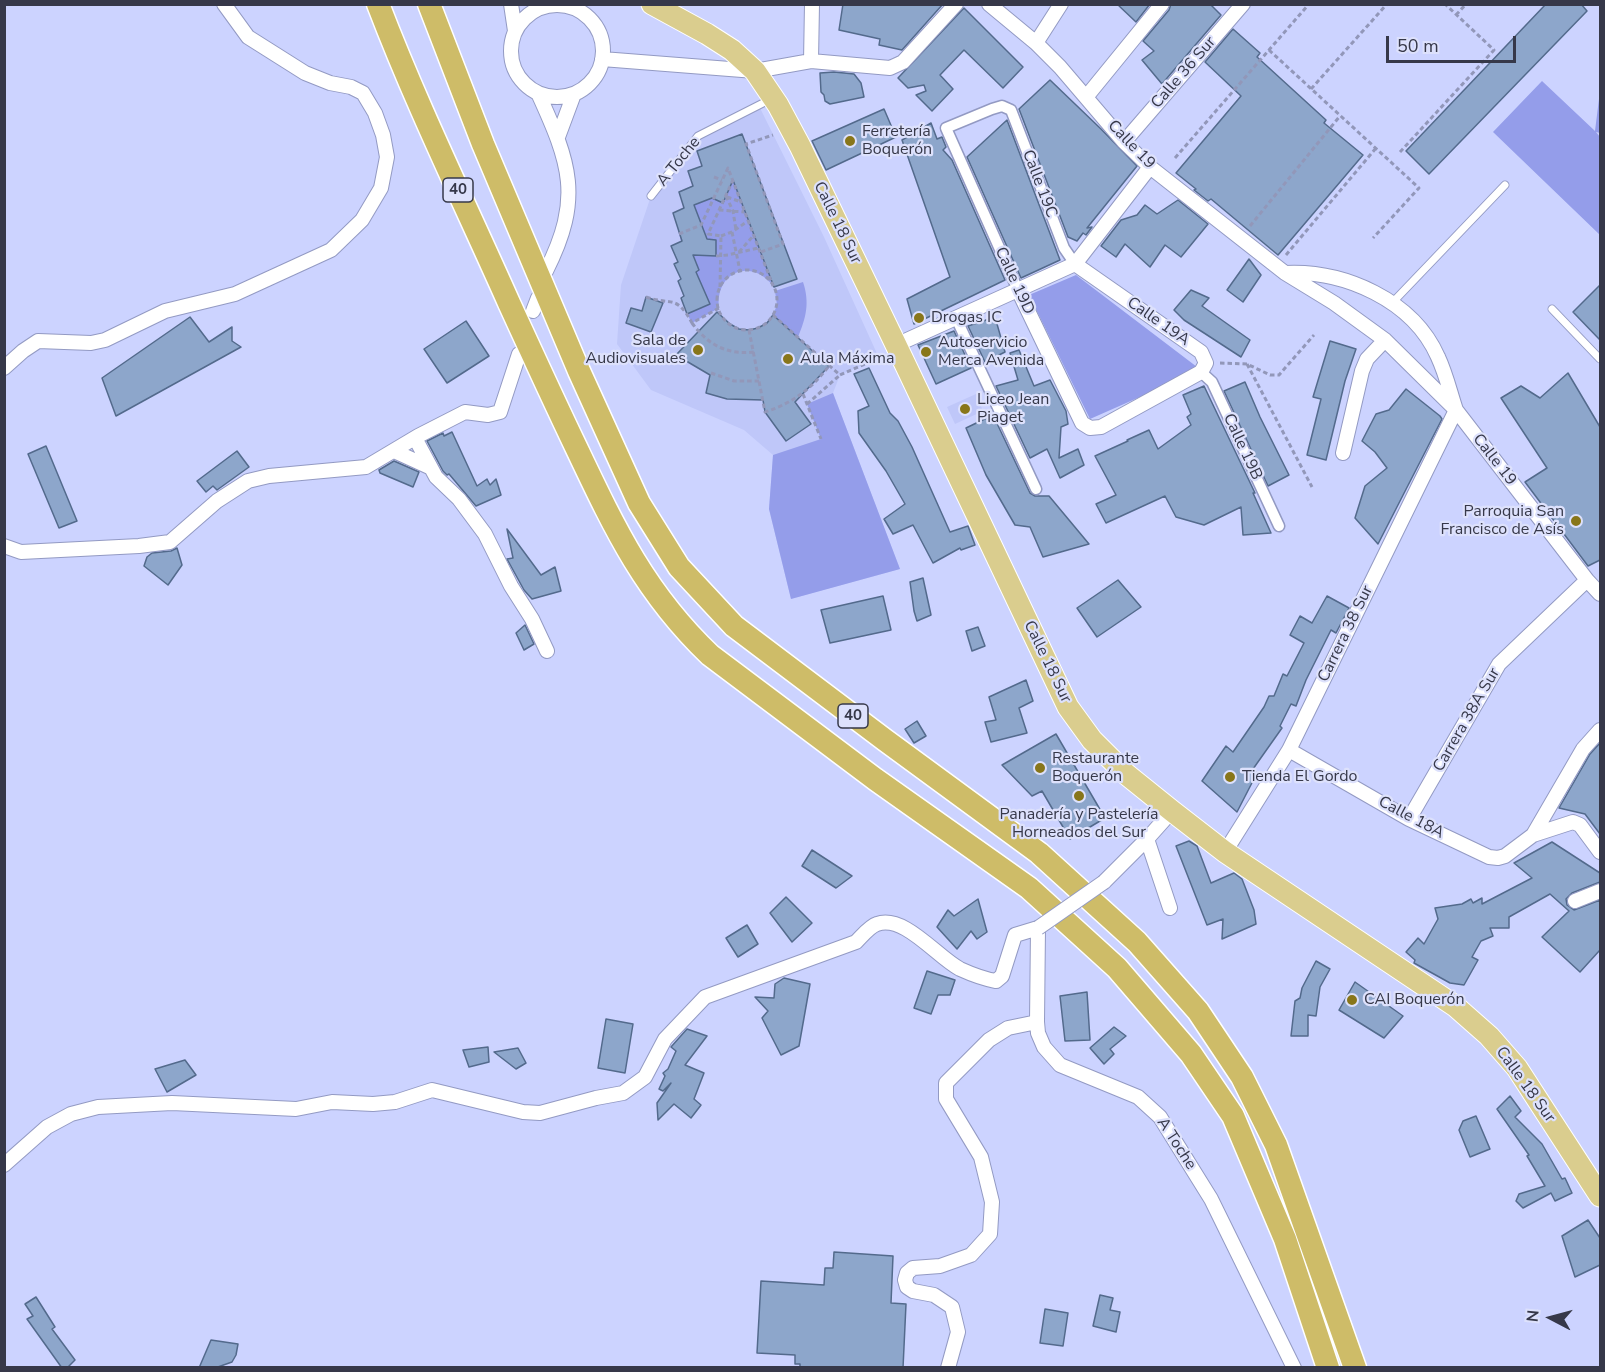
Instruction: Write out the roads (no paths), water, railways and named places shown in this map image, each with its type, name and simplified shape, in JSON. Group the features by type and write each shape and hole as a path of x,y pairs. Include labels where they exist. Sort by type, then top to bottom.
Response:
{"highway":[{"name":"40","path":"378,4 441,152 541,374 614,528 637,567 685,631 710,655 875,779 1029,888 1117,968 1191,1054 1233,1116 1285,1239 1328,1368"},
{"name":"40","path":"429,4 483,144 579,372 639,503 679,567 734,626 1039,853 1137,942 1198,1011 1242,1077 1276,1145 1355,1368"}],"main road":[{"name":"Calle 18 Sur","path":"652,4 732,50 755,71 773,98 800,146 1068,707 1092,740 1126,774 1225,852 1455,1006 1489,1036 1517,1068 1600,1196"}],"street":[{"path":"4,368 39,340 91,343 105,340 165,311 234,294 330,250 362,220 372,204 381,188 387,157 383,135 375,113 363,93 305,73 248,37 224,4"},
{"path":"511,4 515,31 511,45 512,60 516,74 525,85 538,93 555,97 574,94 587,86 597,73 603,48 600,36 596,26 579,10 568,6 542,5 515,31"},
{"path":"811,61 813,4"},
{"path":"602,59 755,71 811,61 890,68 903,62 956,4"},
{"name":"Calle 19","path":"989,4 1036,44 1087,96 1124,141 1150,167 1285,273 1334,303 1385,340 1456,410 1600,594"},
{"path":"1036,44 1061,4"},
{"path":"1087,96 1162,4"},
{"name":"Calle 36 Sur","path":"1124,141 1243,4"},
{"path":"538,93 558,138 566,164 569,192 558,246 546,270"},
{"path":"558,138 574,94"},
{"name":"Calle 19D","path":"1002,106 946,128 1018,290 1082,423 1090,428 1101,427 1204,367"},
{"name":"Calle 19C","path":"1002,106 1011,110 1064,248 1075,264"},
{"path":"896,345 1075,264 1150,167"},
{"name":"Calle 19A","path":"1075,264 1201,352 1204,367"},
{"name":"Calle 19","path":"1285,273 1330,276 1359,284 1392,303 1418,327 1438,356 1456,410"},
{"path":"956,318 1036,489"},
{"path":"1343,453 1362,371 1368,359 1385,340"},
{"path":"4,546 21,552 140,546 170,542 217,501 248,481 269,476 366,467 465,412 488,415 500,412 519,354"},
{"name":"Calle 19B","path":"1204,367 1279,526"},
{"name":"Carrera 38 Sur","path":"1225,852 1289,750 1456,410"},
{"path":"415,438 436,477 459,499 485,534 547,651"},
{"path":"393,451 429,467"},
{"name":"Carrera 38A Sur","path":"1409,819 1499,664 1587,580"},
{"path":"1533,835 1583,749 1600,730"},
{"name":"Calle 18A","path":"1289,750 1409,819 1489,857 1505,856 1533,835"},
{"path":"4,1165 48,1127 71,1114 98,1107 172,1103 296,1108 332,1102 373,1104 395,1102 432,1090 523,1112 540,1113 623,1093 645,1077 664,1039 705,997 856,942 876,924 892,921 906,928 960,969 996,981 1002,976 1015,935 1038,928 1104,882 1172,811"},
{"path":"1533,835 1573,822 1585,830 1600,852"},
{"path":"1147,839 1170,908"},
{"path":"1575,901 1600,891"},
{"name":"A Toche","path":"1038,928 1037,1022 1038,1033 1044,1047 1060,1065 1138,1097 1160,1117 1211,1199 1294,1368"},
{"path":"948,1368 958,1332 952,1307 934,1295 913,1291 907,1287 905,1280 907,1273 913,1268 940,1266 971,1255 990,1234 992,1202 981,1157 946,1099 946,1083 989,1040 1008,1028 1037,1022"}],"lane":[{"name":"A Toche","path":"651,196 698,136 773,98"},
{"path":"1392,303 1506,185"},
{"path":"1552,309 1600,359"}],"place":[{"name":"Ferretería Boquerón","path":"850,141"},
{"name":"Drogas IC","path":"919,318"},
{"name":"Sala de Audiovisuales","path":"698,350"},
{"name":"Autoservicio Merca Avenida","path":"926,352"},
{"name":"Aula Máxima","path":"788,359"},
{"name":"Liceo Jean Piaget","path":"965,409"},
{"name":"Parroquia San Francisco de Asís","path":"1576,521"},
{"name":"Restaurante Boquerón","path":"1040,768"},
{"name":"Tienda El Gordo","path":"1230,777"},
{"name":"Panadería y Pastelería Horneados del Sur","path":"1079,796"},
{"name":"CAI Boquerón","path":"1352,1000"}]}
